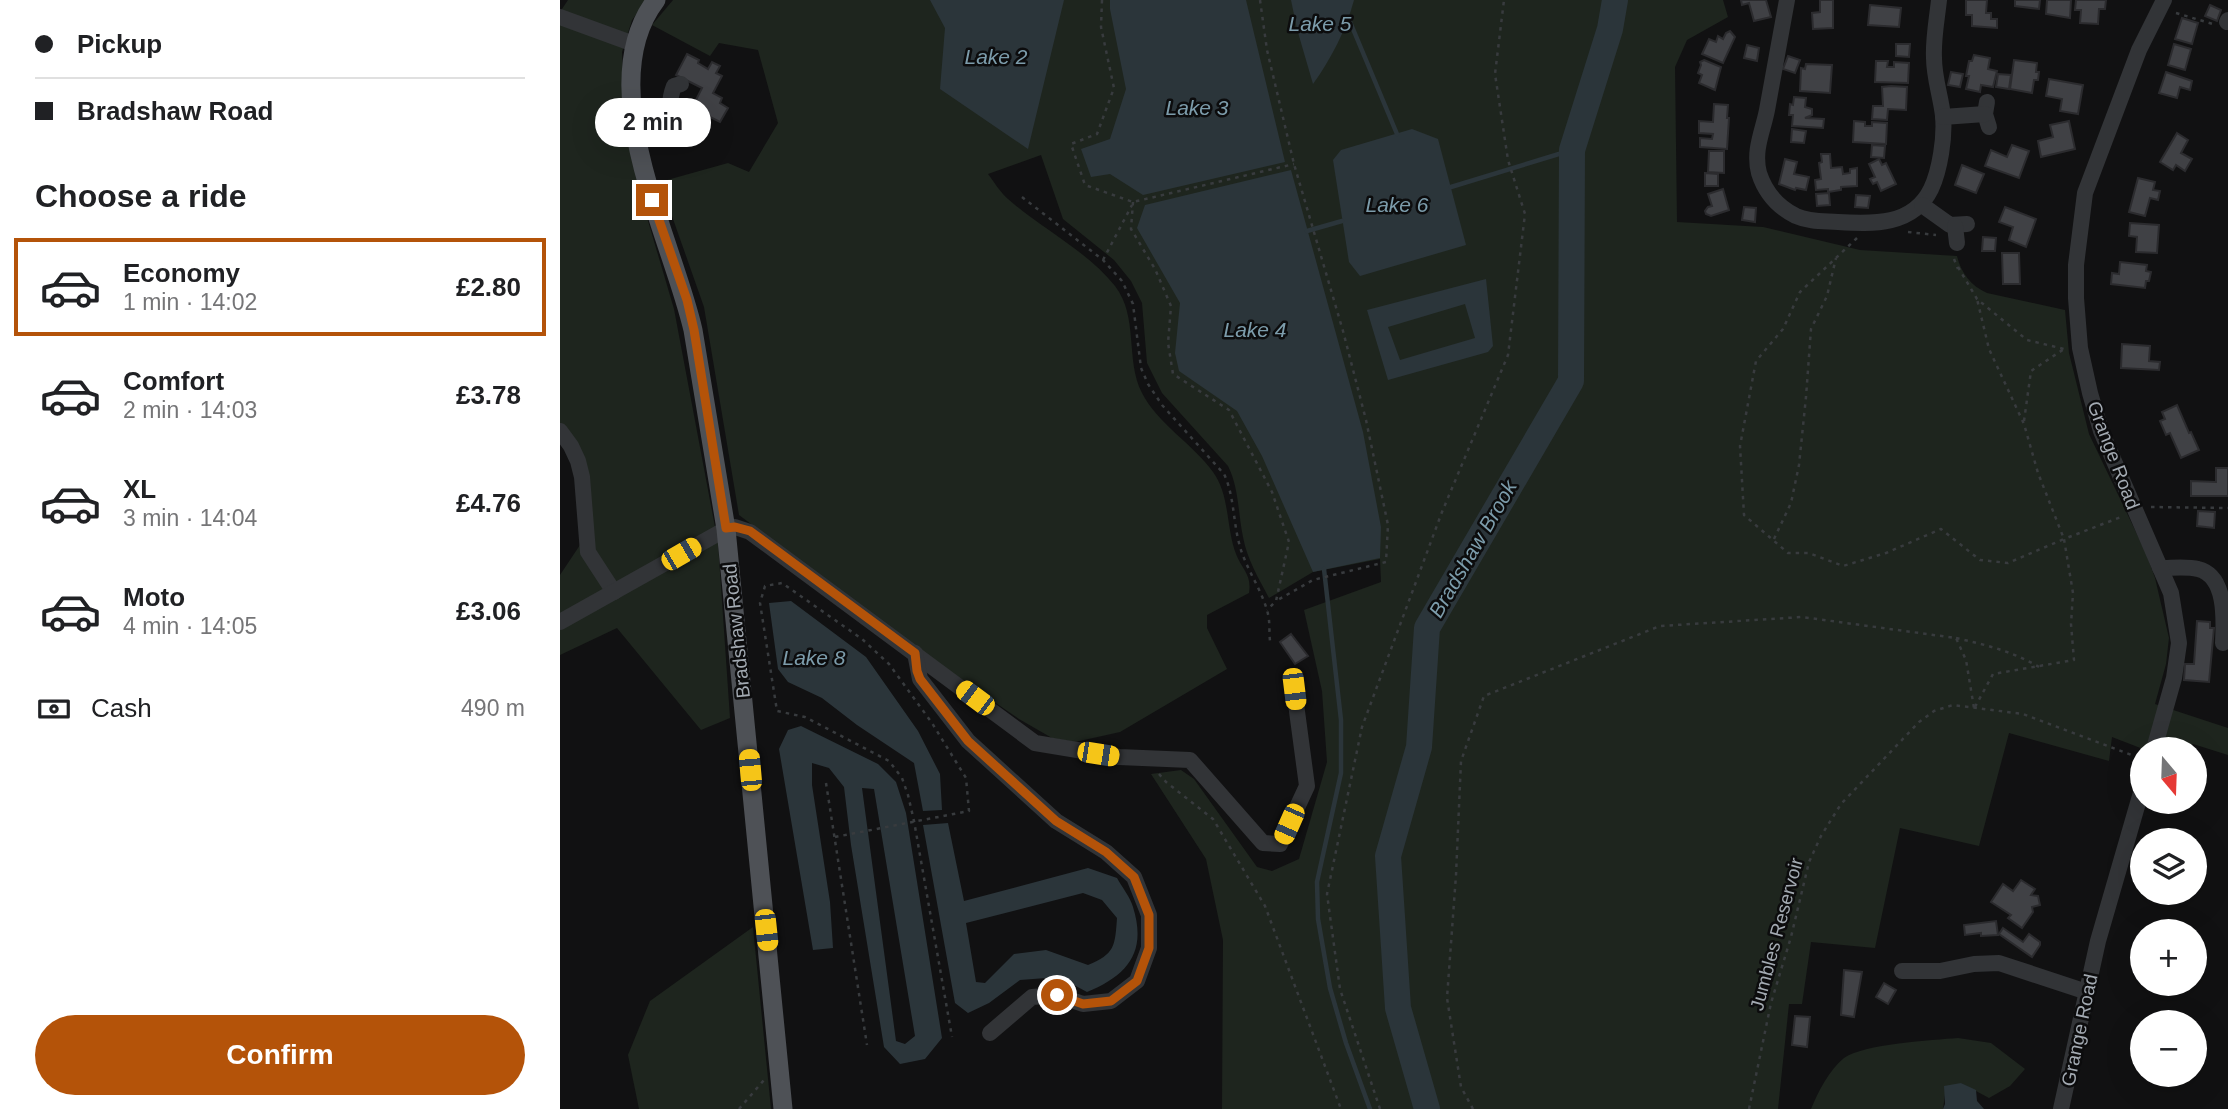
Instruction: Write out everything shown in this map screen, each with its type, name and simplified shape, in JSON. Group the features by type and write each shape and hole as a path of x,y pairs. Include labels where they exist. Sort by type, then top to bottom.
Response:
{"main road":[{"name":"Bradshaw Road","path":"656,0 641,23 634,44 631,85 636,132 652,200 687,300 694,330 726,528 783,1109"}],"street":[{"path":"1787,0 1766,114 1758,142 1757,159 1764,185 1773,199 1798,217 1867,224 1894,219 1922,205 1939,167 1943,117 1935,80 1934,59 1939,0"},
{"name":"Grange Road","path":"2157,737 2174,678 2179,643 2171,593 2101,431 2072,348 2076,265 2085,193 2139,50 2162,4"},
{"path":"560,18 634,44"},
{"path":"636,132 653,130 668,120 671,93 674,86 681,84"},
{"path":"1943,117 1987,114"},
{"path":"1922,205 1942,220 1956,237"},
{"path":"560,431 574,453 582,477 588,552 614,592"},
{"path":"560,622 726,528 735,527 750,531 1035,743 1119,757 1190,760 1263,843 1280,844 1307,786 1294,689"},
{"path":"2160,568 2198,568 2211,579 2217,587 2225,613 2223,643"},
{"path":"915,653 920,679 968,741 1056,821 1106,852 1134,877 1149,915 1149,948 1137,981 1111,1001 1083,1004 1057,995 1032,997 990,1033"},
{"name":"Grange Road","path":"2061,1109 2104,917 2135,814"},
{"path":"1902,971 1940,971 1973,964 1999,963 2087,992"}],"path":[{"path":"1102,0 1101,27 1114,88 1097,134 1071,144 1085,185 1133,202 1294,164"},
{"path":"1260,0 1268,50 1294,164 1350,356 1388,525 1386,562 1313,580 1276,601 1267,610"},
{"path":"1380,1109 1340,989 1327,894 1362,727 1442,512 1508,355 1525,214 1508,160 1495,74 1504,0"},
{"path":"2162,4 2217,25 2220,21 2227,21"},
{"path":"1022,197 1104,260 1122,281 1133,304 1141,368 1148,384 1162,405 1224,474 1229,486 1245,562 1267,610 1270,641"},
{"path":"1104,260 1133,202"},
{"path":"1133,202 1131,229 1155,269 1171,306 1168,343 1173,374 1229,410 1272,492 1289,542 1276,601"},
{"path":"1907,232 1956,237"},
{"path":"1861,234 1800,292 1783,329 1756,362 1740,446 1744,515 1788,553 1809,553 1843,566 1886,553 1941,529 1980,560 2008,563 2064,538 2151,507 2228,508"},
{"path":"1956,237 1958,269 1977,299 2027,340 2072,348"},
{"path":"1956,237 1958,269"},
{"path":"1773,540 1791,503 1806,397 1811,329 1827,296 1837,255"},
{"path":"1974,708 1993,674 2074,660 2071,624 2073,593 2064,538 2038,473 2024,424 1989,349 1977,299"},
{"path":"2024,424 2031,371 2072,348"},
{"path":"835,837 914,821 969,811 966,778 889,664 862,639 782,583 765,586 761,603 777,711 804,717 889,761 902,778 914,821 952,1037"},
{"path":"1473,1109 1461,1087 1447,998 1461,761 1484,696 1660,626 1802,617 1956,638 1996,647 2021,656 2039,667"},
{"path":"1956,638 1966,660 1974,708"},
{"name":"Jumbles Reservoir","path":"1749,1109 1771,1003 1791,937 1809,862 1821,836 1853,790 1919,722 1934,711 1953,705 2023,714 2130,754"},
{"path":"1145,758 1166,782 1213,819 1265,906 1341,1109"},
{"path":"826,783 867,1045"},
{"path":"739,1109 779,1063"}],"shaded area":[{"path":"568,0 647,0 632,20 622,52 625,119 643,204 674,309 718,543 730,718 701,730 617,628 560,655 560,575 590,530 560,423 560,12"},
{"path":"673,0 1723,0 1728,17 1687,40 1675,67 1677,222 1763,227 1860,250 1957,256 1968,278 1976,287 1987,293 2065,310 2069,353 2089,434 2146,553 2155,578 2169,638 2166,664 2155,704 2228,728 2228,755 2207,748 2207,737 2130,737 2130,744 2112,737 2109,761 2009,733 1979,846 1900,828 1875,948 1811,942 1802,1004 1789,1004 1778,1109 1222,1109 1223,940 1206,859 1151,774 1181,770 1194,779 1257,867 1272,871 1299,859 1327,762 1322,691 1304,610 1381,582 1380,559 1313,572 1269,598 1245,545 1236,492 1228,466 1162,393 1147,363 1142,303 1131,281 1114,260 1063,219 1041,155 988,174 1008,199 1091,261 1115,286 1127,311 1134,367 1142,393 1157,414 1205,462 1218,481 1225,501 1233,544 1248,577 1249,593 1207,615 1207,628 1227,669 1120,732 1075,742 1052,738 1019,719 926,655 739,515 704,307 660,182 728,163 749,172 778,123 758,50 719,43 710,56 652,25"},
{"path":"753,927 771,1109 639,1109 628,1055 650,1001"},
{"path":"1958,1038 1991,1043 2025,1069 2010,1086 1989,1098 1961,1083 1945,1094 1943,1109 1811,1109 1834,1069 1853,1053 1899,1044"}],"water":[{"name":"Lake 2","path":"930,0 1064,0 1028,149 940,89 945,28"},
{"name":"Lake 3","path":"1110,0 1246,0 1285,162 1143,195 1110,174 1091,177 1081,149 1110,139 1126,89"},
{"name":"Lake 5","path":"1291,0 1354,0 1337,44 1313,84 1297,29"},
{"name":"Lake 6","path":"1412,129 1438,139 1466,245 1360,276 1349,262 1333,160 1341,150"},
{"name":"Lake 4","path":"1291,170 1363,432 1381,527 1380,558 1313,572 1262,456 1237,411 1179,371 1175,353 1180,303 1137,228 1145,205"},
{"path":"1486,279 1493,346 1488,352 1388,380 1367,310","holes":["1465,304 1475,338 1400,360 1388,327"]},
{"name":"Lake 8","path":"791,601 866,657 918,731 940,774 942,810 923,811 914,763 822,698 788,682 778,669 769,603"},
{"path":"801,726 878,764 896,782 906,813 942,1038 925,1059 900,1064 884,1047 844,787 829,768 812,763 812,785 830,902 833,948 813,950 779,749 788,730","holes":["862,788 874,789 915,1036 905,1044 896,1041"]},
{"path":"948,823 964,901 1088,868 1117,878 1132,903 1137,923 1137,937 1131,960 1113,978 1087,992 1059,977 1020,980 989,1003 968,1013 955,1003 923,825","holes":["1083,893 1102,900 1117,918 1114,942 1104,957 1088,965 1046,950 1014,954 985,983 976,982 966,923"]},
{"path":"1961,1083 1976,1090 1977,1101 1984,1109 1943,1109 1944,1086"}],"building":[{"path":"1741,0 1766,0 1771,17 1754,21 1749,3 1742,5"},
{"path":"1820,0 1833,0 1833,28 1813,29 1812,13 1820,12"},
{"path":"1966,0 1987,0 1986,13 1991,13 1991,19 1997,19 1997,28 1972,26 1972,15 1966,15"},
{"path":"2015,0 2040,0 2039,9 2015,6"},
{"path":"2047,0 2071,0 2070,18 2046,14"},
{"path":"2076,0 2106,0 2105,9 2099,9 2098,24 2080,23 2081,10 2075,10"},
{"path":"1870,5 1901,8 1899,27 1868,25"},
{"path":"2210,5 2221,10 2217,21 2205,16"},
{"path":"2182,18 2198,23 2192,44 2175,39"},
{"path":"1730,31 1735,37 1723,63 1702,54 1709,39 1716,42 1718,36 1723,39"},
{"path":"1896,44 1910,44 1909,57 1896,56"},
{"path":"2174,44 2191,49 2185,70 2168,65"},
{"path":"1747,45 1759,48 1757,61 1744,58"},
{"path":"687,54 708,69 712,62 720,66 716,73 722,76 713,93 722,98 720,103 728,108 720,122 692,108 702,88 676,75"},
{"path":"1974,55 1990,58 1988,69 1997,71 1993,87 1981,85 1980,92 1966,89 1969,61 1972,61"},
{"path":"1788,56 1800,60 1795,73 1783,69"},
{"path":"1704,60 1721,67 1715,90 1699,83 1702,75 1698,73 1700,62"},
{"path":"2014,60 2037,63 2038,80 2034,80 2032,93 2010,89"},
{"path":"1876,61 1888,61 1887,67 1894,67 1894,62 1909,63 1908,83 1875,82"},
{"path":"1806,64 1832,65 1830,93 1800,91 1801,68 1805,69"},
{"path":"1951,72 1963,74 1960,87 1948,85"},
{"path":"2166,72 2192,81 2190,90 2180,87 2177,98 2159,93"},
{"path":"1998,74 2011,75 2009,89 1996,87"},
{"path":"2049,79 2083,85 2078,114 2060,111 2062,99 2046,96"},
{"path":"1882,87 1907,87 1906,110 1888,109 1887,120 1872,119 1873,106 1883,106"},
{"path":"1794,97 1806,98 1805,107 1812,109 1812,115 1805,118 1824,119 1823,128 1792,126 1793,115 1789,115"},
{"path":"1714,104 1728,105 1727,149 1700,147 1700,138 1712,139 1713,134 1699,133 1699,121 1713,122"},
{"path":"1854,121 1865,122 1865,126 1872,126 1872,122 1887,123 1886,144 1853,142"},
{"path":"2069,121 2075,149 2041,157 2038,141 2053,137 2050,125"},
{"path":"1792,129 1806,131 1804,143 1791,142"},
{"path":"2177,133 2188,140 2181,153 2192,159 2185,171 2176,165 2173,170 2160,162"},
{"path":"1872,145 1885,146 1884,158 1871,157"},
{"path":"2012,145 2029,151 2019,178 1985,166 1991,150 2007,157"},
{"path":"1709,151 1724,151 1724,173 1708,172"},
{"path":"1821,154 1830,154 1831,168 1842,167 1843,174 1857,168 1857,186 1841,187 1841,190 1828,192 1828,189 1816,190 1815,180 1821,179"},
{"path":"1785,159 1797,162 1794,174 1809,177 1806,190 1795,190 1779,184"},
{"path":"1879,159 1882,165 1886,163 1896,184 1881,191 1877,182 1873,184 1870,179 1875,177 1869,164"},
{"path":"1962,165 1984,174 1976,193 1955,185"},
{"path":"1705,173 1718,174 1718,186 1705,186"},
{"path":"2138,178 2155,182 2153,190 2160,191 2158,200 2150,198 2145,216 2129,212"},
{"path":"1723,189 1729,210 1711,216 1706,214 1708,207 1712,206 1708,194"},
{"path":"1829,193 1830,205 1817,206 1816,194"},
{"path":"1856,195 1870,196 1868,208 1855,207"},
{"path":"1744,207 1756,208 1755,222 1742,220"},
{"path":"2005,207 2036,219 2026,247 2009,240 2013,227 1999,222"},
{"path":"2130,223 2159,225 2157,253 2136,252 2137,237 2129,236"},
{"path":"1983,237 1996,238 1995,251 1982,251"},
{"path":"2002,253 2019,253 2020,284 2003,284"},
{"path":"2120,262 2147,265 2146,271 2151,272 2145,288 2111,284 2112,273 2119,274"},
{"path":"2122,344 2150,346 2149,361 2160,362 2159,370 2121,368"},
{"path":"2177,405 2199,450 2181,458 2170,433 2166,435 2160,421 2165,419 2162,412"},
{"path":"2216,468 2228,468 2228,496 2191,496 2191,481 2216,482"},
{"path":"2198,511 2215,512 2214,528 2197,526"},
{"path":"2197,621 2210,622 2210,628 2214,628 2209,682 2184,680 2185,664 2194,664"},
{"path":"1291,634 1308,656 1295,664 1280,642"},
{"path":"2021,880 2035,889 2031,895 2038,896 2040,905 2032,907 2033,912 2022,928 2008,918 2011,915 1991,902 2003,884 2013,891"},
{"path":"1996,921 1998,935 1965,935 1964,925"},
{"path":"2003,928 2023,942 2029,934 2040,942 2032,957 1999,934"},
{"path":"1844,970 1862,972 1854,1017 1841,1015"},
{"path":"1884,983 1896,990 1888,1004 1876,997"},
{"path":"1795,1016 1810,1017 1807,1047 1792,1045"}],"waterway":[{"name":"Bradshaw Brook","path":"1427,1109 1398,1008 1388,856 1419,747 1427,628 1571,381 1572,150 1610,29 1615,0"},
{"path":"1348,17 1397,134"},
{"path":"1451,187 1572,150"},
{"path":"1307,231 1342,221"},
{"path":"1324,569 1341,720 1341,773 1317,882 1318,919 1330,988 1370,1109"}],"route":[{"path":"652,200 687,300 694,330 726,528 735,527 750,531 915,653 920,679 968,741 1056,821 1106,852 1134,877 1149,915 1149,948 1137,981 1111,1001 1083,1004 1057,995"}]}
